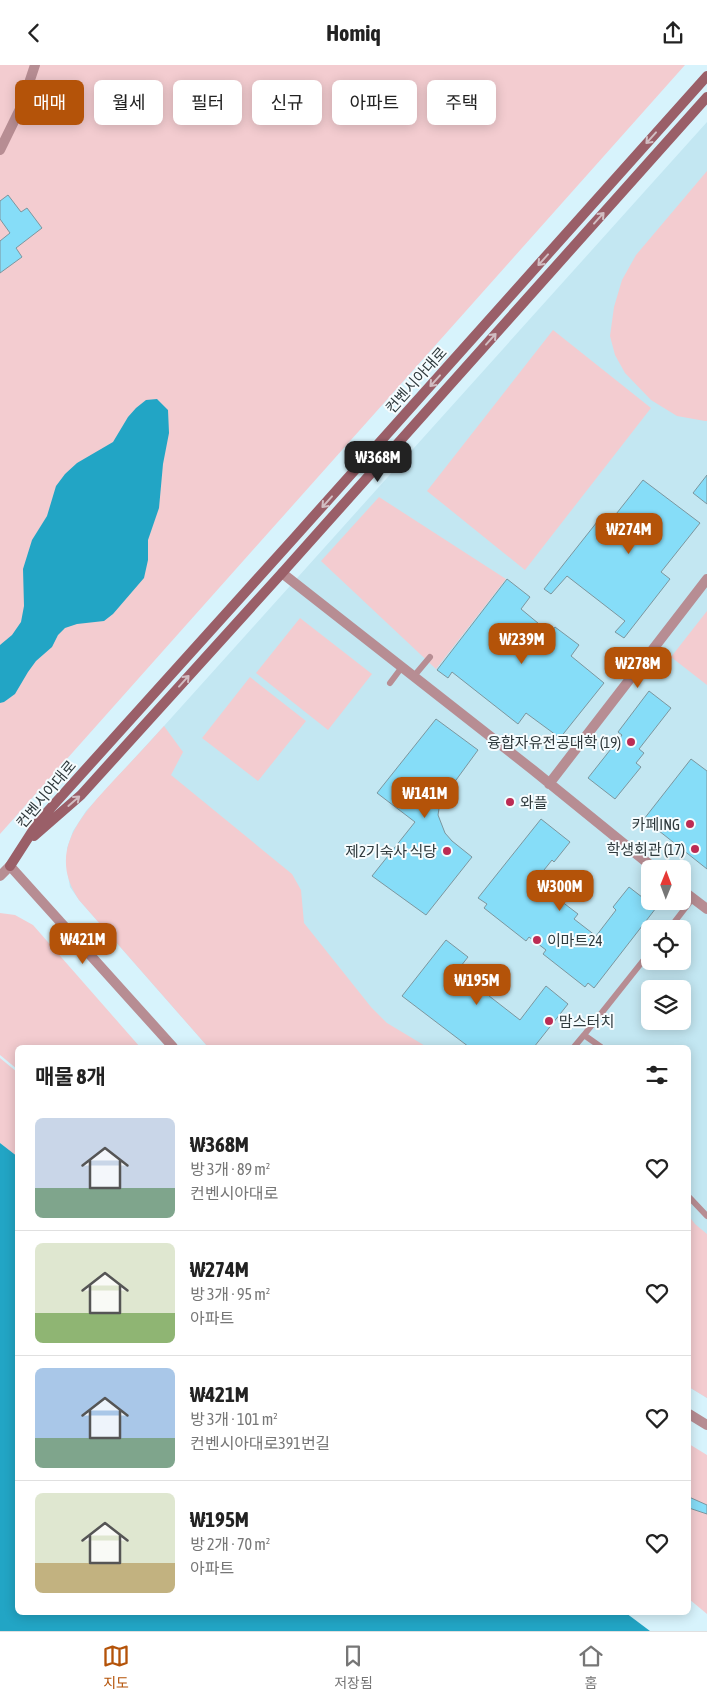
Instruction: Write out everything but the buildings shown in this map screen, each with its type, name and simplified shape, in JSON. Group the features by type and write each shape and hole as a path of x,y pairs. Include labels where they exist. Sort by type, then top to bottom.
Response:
{"main road":[{"name":"컨벤시아대로","path":"24,845 39,821 707,76"},
{"name":"컨벤시아대로","path":"24,845 81,795 707,97"},
{"path":"10,866 24,845"}],"street":[{"path":"0,150 21,107 35,65"},
{"path":"282,573 644,860"},
{"path":"549,784 707,579"},
{"path":"0,876 10,866 171,1045"},
{"path":"699,901 707,909"},
{"path":"691,1415 707,1425"}],"lane":[{"path":"414,677 430,657"},
{"path":"390,683 402,667"},
{"path":"679,920 699,901"},
{"path":"576,1045 641,964"},
{"path":"584,1035 598,1045"},
{"path":"691,1199 707,1216"}],"shaded area":[{"path":"0,65 685,65 0,834"},
{"path":"707,122 707,1398 691,1388 691,1045 206,1045 79,900 70,887 67,870 67,848 73,831 86,811"},
{"path":"707,171 707,421 705,421 677,416 651,400 625,373 615,355 610,336 614,307 622,280 636,255"},
{"path":"553,330 651,408 525,570 427,491"},
{"path":"379,497 506,579 436,669 321,561"},
{"path":"707,611 707,685 671,657"},
{"path":"300,618 372,674 328,730 256,673"},
{"path":"250,677 306,721 258,781 202,738"},
{"path":"164,726 183,752 171,775 292,874 301,890 304,923 371,1007 387,1023 424,1045 206,1045 79,900 70,882 66,865 67,850 72,835 80,820"},
{"path":"0,913 15,915 33,925 138,1045 15,1045 15,1067 0,1055"},
{"path":"0,1058 15,1070 15,1155 0,1143"},
{"path":"691,1219 707,1234 707,1398 691,1388"},
{"path":"691,1445 707,1455 707,1614 691,1601"}],"water":[{"path":"157,399 168,410 169,433 163,464 159,508 148,540 148,560 144,578 113,614 104,621 77,624 65,628 58,635 52,647 36,661 15,694 0,703 0,645 12,635 21,622 24,606 23,569 32,540 47,516 56,486 77,463 113,442 128,417 136,408 146,400"},
{"path":"0,1143 15,1155 15,1615 629,1615 650,1631 0,1631"}],"place":[{"name":"융합자유전공대학 (19)","path":"631,742"},
{"name":"와플","path":"510,802"},
{"name":"카페ING","path":"690,824"},
{"name":"학생회관 (17)","path":"695,849"},
{"name":"제2기숙사 식당","path":"447,851"},
{"name":"이마트24","path":"537,940"},
{"name":"맘스터치","path":"549,1021"}]}
